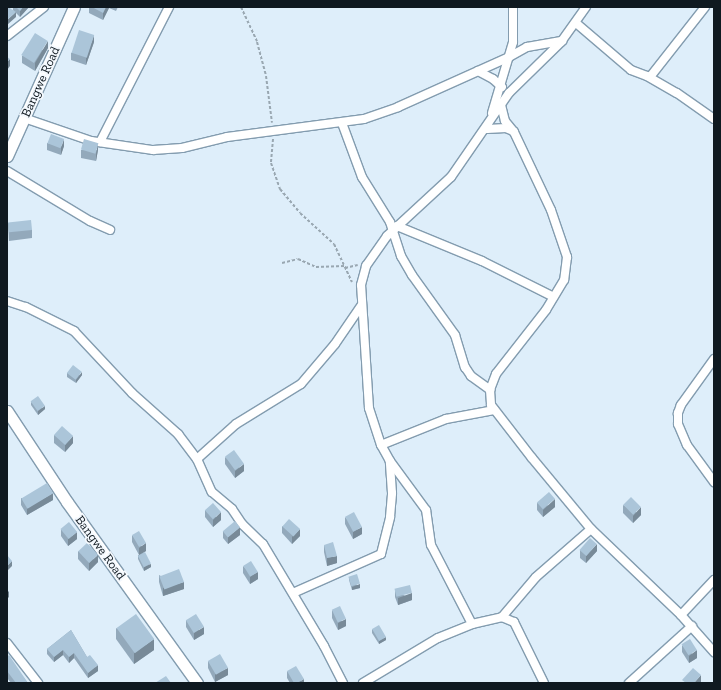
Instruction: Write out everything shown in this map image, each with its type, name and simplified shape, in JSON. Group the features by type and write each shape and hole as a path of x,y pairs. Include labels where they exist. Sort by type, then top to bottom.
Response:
{"street":[{"path":"7,36 44,7"},
{"name":"Bangwe Road","path":"7,156 74,7"},
{"path":"100,142 169,7"},
{"path":"486,129 502,87 513,42 513,7"},
{"path":"472,624 431,545 426,510 390,461 381,445 369,408 361,290 366,266 394,228 451,177 486,129 508,93 562,41 586,7"},
{"path":"650,77 705,7"},
{"path":"576,23 631,70 650,77 714,119"},
{"path":"24,118 70,136 100,142 135,148 175,148 273,130 342,123 364,119 398,107 509,57 527,47 562,41"},
{"path":"478,71 493,79 502,87"},
{"path":"501,105 505,121 514,132 565,245 567,257 564,280 554,296 496,374 490,390 494,410 591,529 681,615 714,652"},
{"path":"342,123 362,177 394,228 412,275 455,335 465,367 471,376 490,390"},
{"path":"486,129 506,128 514,132"},
{"path":"7,172 90,221 110,230"},
{"path":"394,228 482,261 554,296"},
{"path":"7,301 26,307 81,336 128,388 178,434 197,459 212,492 232,509 242,524 263,544 293,593 343,683"},
{"path":"197,459 236,424 301,384 335,344 361,306"},
{"path":"714,359 681,405 678,414 678,424 687,445 714,482"},
{"path":"381,445 446,419 494,410"},
{"name":"Bangwe Road","path":"7,411 67,502 197,683"},
{"path":"293,593 381,554 390,517 392,493 390,461"},
{"path":"502,617 536,576 591,529"},
{"path":"681,615 714,580"},
{"path":"363,683 438,638 472,624 502,617 514,622 544,683"},
{"path":"629,683 692,626"},
{"path":"7,643 38,683"}],"path":[{"path":"241,7 257,42 266,76 273,130 271,164 280,189 300,213 328,237 345,266 351,281 361,290"},
{"path":"282,263 298,259 316,267 345,266"}],"building":[{"path":"7,7 16,12 7,20"},
{"path":"16,7 23,7 20,11"},
{"path":"92,7 106,7 103,13"},
{"path":"79,30 94,35 87,58 72,53"},
{"path":"35,33 48,41 34,63 21,55"},
{"path":"51,134 64,139 60,148 47,143"},
{"path":"84,139 98,143 95,154 81,150"},
{"path":"31,220 32,230 9,232 8,222"},
{"path":"73,365 82,372 76,380 67,373"},
{"path":"38,396 45,406 38,411 31,401"},
{"path":"62,426 73,436 65,445 54,435"},
{"path":"234,450 244,464 235,470 225,456"},
{"path":"47,483 53,493 27,509 21,498"},
{"path":"549,492 555,499 543,509 537,502"},
{"path":"631,497 641,507 633,515 623,505"},
{"path":"213,503 221,512 213,519 205,510"},
{"path":"354,512 362,527 353,532 345,517"},
{"path":"289,519 300,529 293,536 282,526"},
{"path":"235,521 240,527 228,537 223,531"},
{"path":"69,522 77,532 69,539 60,529"},
{"path":"139,531 146,543 139,547 132,535"},
{"path":"590,538 597,544 586,556 580,550"},
{"path":"333,542 337,556 327,558 324,545"},
{"path":"87,543 98,555 89,563 78,551"},
{"path":"145,552 151,564 144,567 138,556"},
{"path":"7,555 12,561 7,566"},
{"path":"251,561 258,572 250,577 243,566"},
{"path":"179,569 184,582 164,590 159,577"},
{"path":"357,574 360,584 351,586 348,577"},
{"path":"410,585 412,593 396,597 394,589"},
{"path":"340,606 346,619 338,622 332,610"},
{"path":"136,614 154,639 135,653 117,628"},
{"path":"196,614 204,627 194,633 186,620"},
{"path":"379,625 386,637 379,641 372,629"},
{"path":"71,630 87,657 90,655 98,665 88,673 74,653 69,657 63,650 54,657 47,649"},
{"path":"690,639 697,650 688,655 682,644"},
{"path":"220,654 228,668 216,675 208,661"},
{"path":"9,655 28,683 16,683 7,671 7,657"},
{"path":"296,666 304,679 294,683 287,671"},
{"path":"693,668 701,675 694,683 686,683 682,680"},
{"path":"166,676 171,683 155,683"}]}
